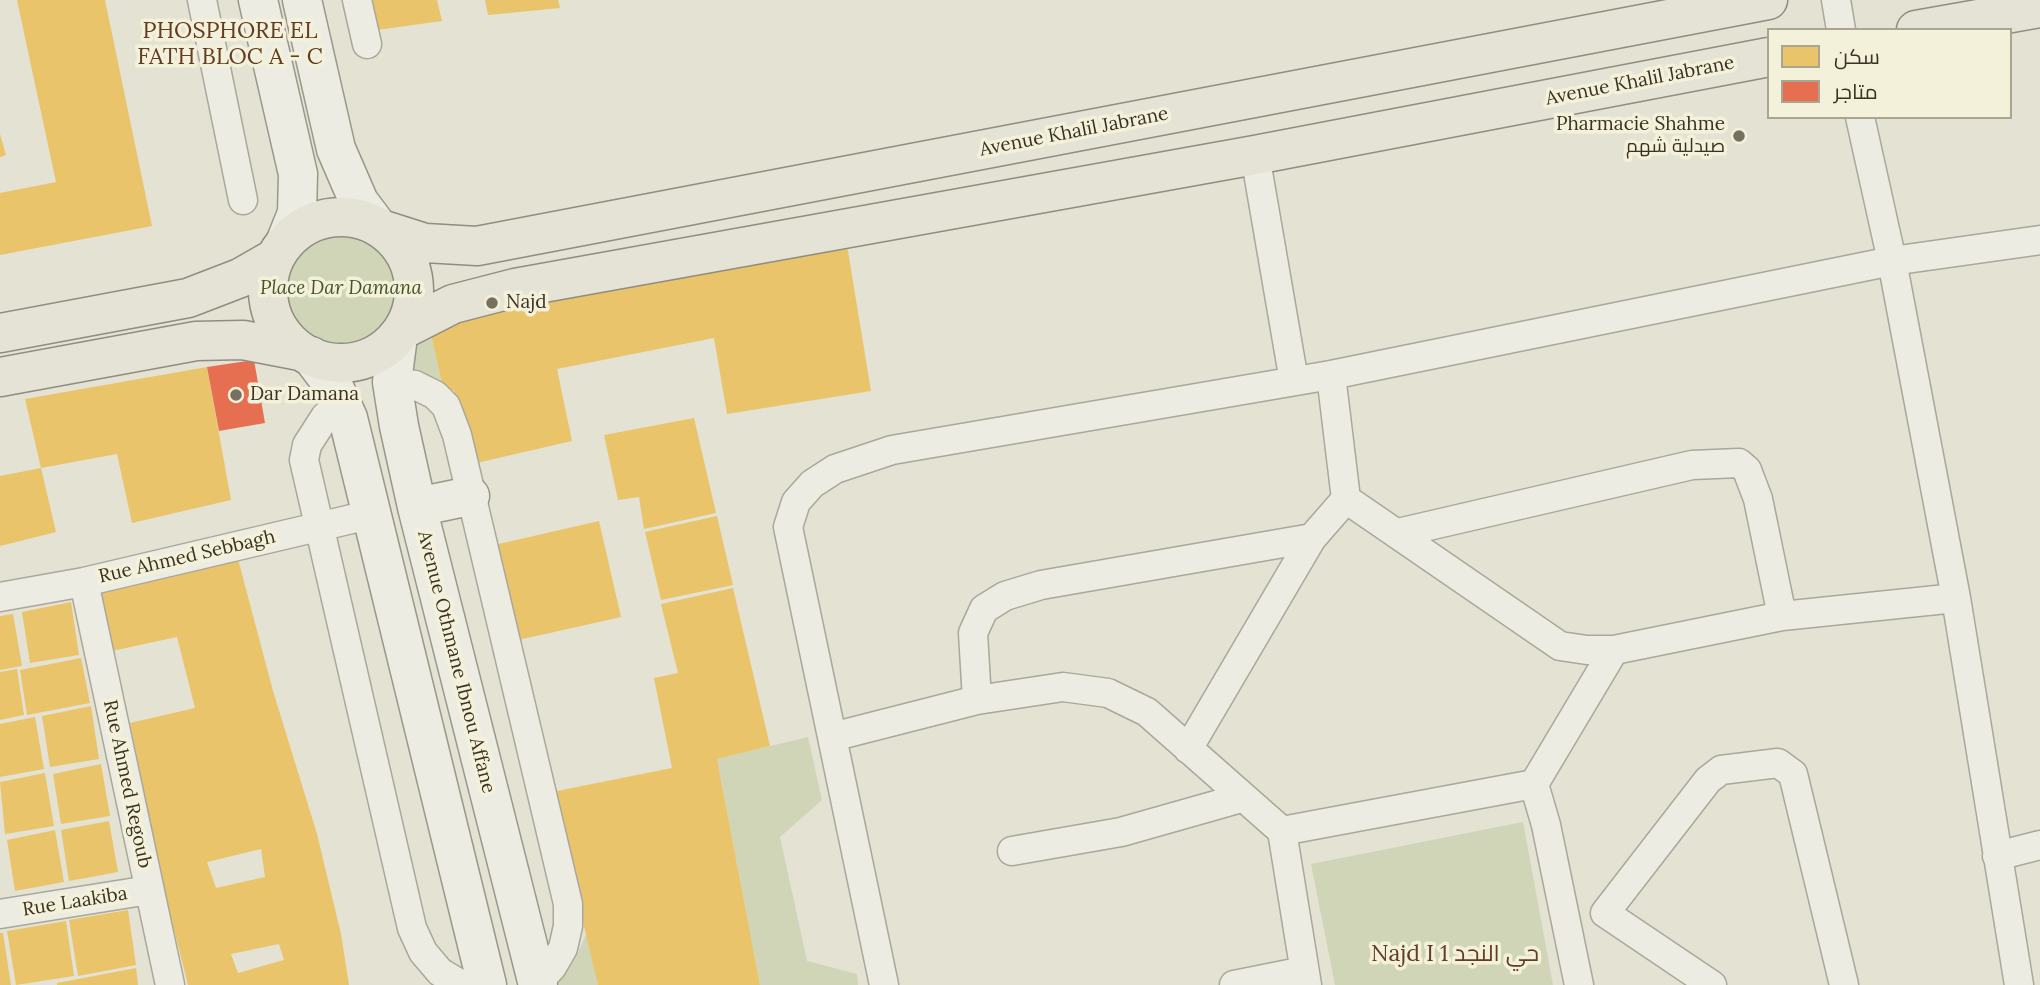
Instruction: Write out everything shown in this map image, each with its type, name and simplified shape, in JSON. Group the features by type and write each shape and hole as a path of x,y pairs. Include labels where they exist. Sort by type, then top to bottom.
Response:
{"main road":[{"path":"258,0 299,174 298,213 280,251 268,292 270,309 282,332 305,353 341,401 373,514 487,985"},
{"path":"0,377 196,341 243,340 305,353 326,361 358,361 373,356 400,333 414,295 413,276 407,257 396,241 379,228 359,202 336,149 302,0"},
{"name":"Avenue Khalil Jabrane","path":"379,228 425,243 477,246 1768,0"},
{"path":"1927,28 2040,8"},
{"name":"Avenue Khalil Jabrane","path":"400,333 453,304 492,293 1255,155 1767,57"},
{"path":"0,333 188,298 240,278 280,251 298,231 328,218 345,217 379,228"},
{"name":"Avenue Othmane Ibnou Affane","path":"400,333 392,382 417,507 538,984"},
{"path":"417,507 470,496"}],"street":[{"path":"202,0 243,200"},
{"path":"357,0 367,44"},
{"path":"1836,0 1841,28"},
{"path":"1860,119 1892,261 1956,598 2019,985"},
{"path":"1255,155 1294,381"},
{"path":"884,985 788,527 796,502 812,484 835,469 892,450 1331,375 1892,261 2040,240"},
{"path":"1188,749 1312,538 1346,499 1331,375"},
{"path":"392,382 415,385 446,406 457,435 568,905 568,926 563,948 538,984"},
{"path":"341,401 325,416 307,445 304,460 412,928 423,952 440,972 462,985"},
{"path":"1398,533 1692,466 1739,463 1746,470 1758,499 1782,616"},
{"path":"1346,499 1560,646 1614,650 1782,616 1956,598"},
{"name":"Rue Ahmed Sebbagh","path":"0,597 84,582 373,514"},
{"path":"977,700 973,633 984,610 1005,596 1041,585 1312,538"},
{"name":"Rue Ahmed Regoub","path":"84,582 170,985"},
{"path":"1579,985 1546,825 1534,784 1614,650"},
{"path":"832,737 977,700 1063,687 1108,693 1147,712 1241,798 1282,831 1305,978 1234,985"},
{"path":"1568,930 1605,914 1708,780 1721,770 1778,763 1793,774 1844,985"},
{"path":"1282,831 1534,784"},
{"path":"1012,851 1121,832 1241,798"},
{"path":"1997,856 2040,845"},
{"name":"Rue Laakiba","path":"0,914 149,890"},
{"path":"1605,914 1712,985"}],"green space":[{"name":"Place Dar Damana","path":"342,226 366,230 387,244 401,265 405,289 401,313 387,334 366,348 342,352 318,348 297,334 283,313 279,289 283,265 297,244 318,230"},
{"path":"429,325 441,380 421,373 407,373 410,337"},
{"path":"808,737 822,800 780,837 807,961 857,974 858,985 760,985 717,759"},
{"path":"1523,822 1553,985 1335,985 1311,864"},
{"path":"587,932 598,985 557,985 578,953"}],"building: سكن":[{"path":"17,0 105,0 152,226 0,255 0,193 56,182"},
{"path":"363,0 437,0 442,21 370,31"},
{"path":"485,0 558,0 560,8 488,15"},
{"path":"0,134 6,155 0,157"},
{"path":"846,239 871,391 727,414 714,338 557,369 572,441 472,464 454,390 444,393 429,325"},
{"path":"207,367 231,500 132,523 117,454 41,468 25,399"},
{"path":"694,418 716,513 644,529 639,497 618,500 604,435"},
{"path":"41,468 56,532 0,546 0,476"},
{"path":"717,516 733,585 661,600 645,532"},
{"path":"599,521 621,617 514,641 490,546"},
{"path":"238,559 273,691 317,834 341,934 349,985 188,985 160,874 130,723 195,708 177,637 112,651 98,591","holes":["261,849 265,877 216,888 207,862","279,944 284,960 238,973 231,954"]},
{"path":"733,588 770,746 717,759 760,985 598,985 552,792 672,768 654,678 678,673 661,604"},
{"path":"71,602 79,655 30,663 22,612"},
{"path":"13,614 22,666 0,670 0,616"},
{"path":"81,658 90,703 27,715 20,670"},
{"path":"17,669 24,715 0,720 0,672"},
{"path":"91,706 99,759 50,767 42,716"},
{"path":"35,717 44,769 0,777 0,724"},
{"path":"101,764 110,816 61,824 53,774"},
{"path":"45,773 54,826 5,834 0,782"},
{"path":"109,821 118,872 69,881 61,830"},
{"path":"55,830 64,882 15,891 7,840"},
{"path":"128,910 136,965 78,976 69,920"},
{"path":"66,921 74,976 16,985 7,931"},
{"path":"0,933 3,933 11,985 0,985"},
{"path":"136,968 138,985 57,985 57,983"}],"building: متاجر":[{"name":"Dar Damana","path":"254,360 265,423 219,431 207,367"}],"place":[{"name":"Pharmacie Shahme صيدلية شهم","path":"1739,136"},
{"name":"Najd","path":"492,303"},
{"name":"Dar Damana","path":"236,395"}],"district":[{"name":"PHOSPHORE EL FATH BLOC A - C","path":"230,44"},
{"name":"Najd I حي النجد 1","path":"1455,954"}]}
